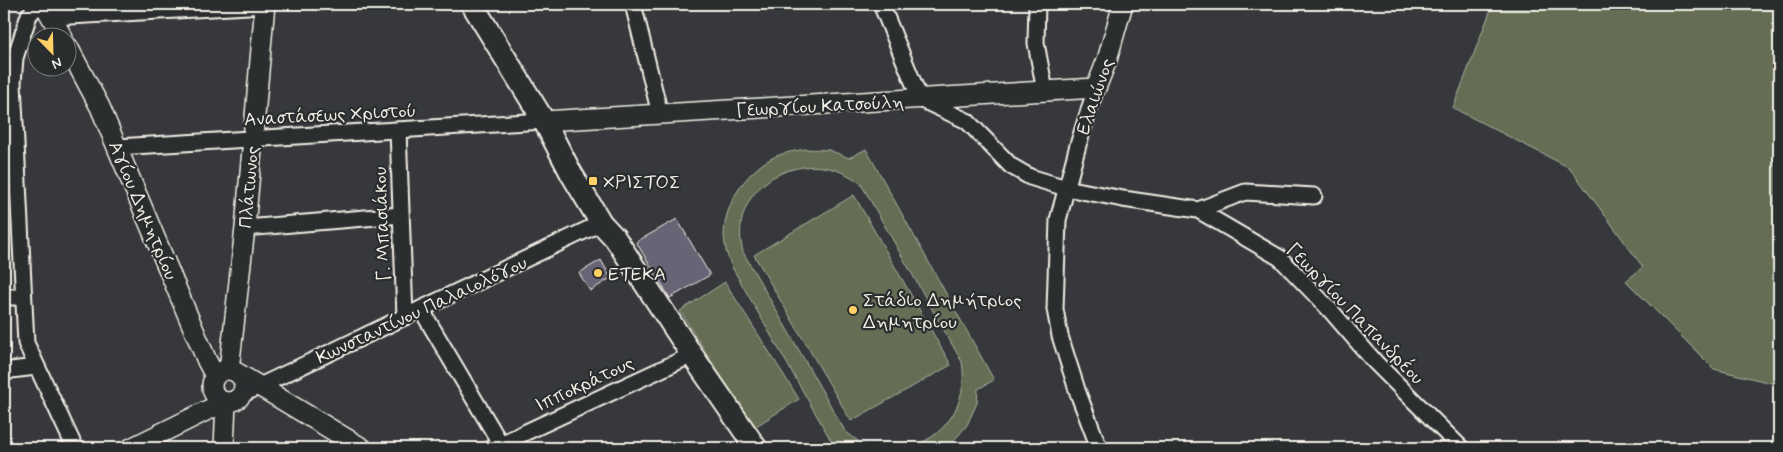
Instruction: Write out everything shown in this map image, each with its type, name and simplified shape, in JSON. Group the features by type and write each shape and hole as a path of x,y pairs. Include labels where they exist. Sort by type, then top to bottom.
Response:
{"main road":[{"path":"472,4 544,121 570,173 601,223 604,244 685,358 756,448"},
{"path":"685,358 739,448"}],"street":[{"path":"74,448 26,343 13,82 15,58 29,15 45,8 264,4"},
{"name":"Πλάτωνος","path":"228,374 245,228 264,4"},
{"path":"633,4 660,114"},
{"path":"881,4 920,99"},
{"path":"1037,4 1036,43 1046,91"},
{"name":"Ελαιώνος","path":"1099,448 1062,344 1055,309 1058,220 1096,88 1107,60 1123,4"},
{"path":"45,8 57,28"},
{"name":"Αγίου Δημητρίου","path":"78,65 100,108 207,361 228,374"},
{"name":"Γεωργίου Κατσούλη","path":"544,121 1096,88"},
{"name":"Γεωργίου Παπανδρέου","path":"920,99 967,121 1011,166 1030,177 1066,188 1198,210 1280,258 1331,311 1375,362 1461,448"},
{"name":"Αναστάσεως Χριστού","path":"117,147 544,121"},
{"name":"Γ. Μπασιάκου","path":"398,130 405,317"},
{"path":"1198,210 1245,192 1314,196"},
{"path":"245,228 401,215"},
{"name":"Κωνσταντίνου Παλαιολόγου","path":"131,448 601,223"},
{"path":"4,297 23,298"},
{"path":"421,309 498,447"},
{"name":"Ιπποκράτους","path":"498,447 685,358"},
{"path":"4,374 11,370 36,367"},
{"path":"224,448 231,400 244,387 228,374"},
{"path":"231,400 217,397 212,390 213,381 228,374 260,387 362,448"}],"green space":[{"path":"1493,4 1779,4 1779,385 1714,369 1626,281 1643,267 1570,168 1453,108"},
{"path":"806,149 829,150 849,158 866,149 994,380 978,389 977,403 967,425 947,446 942,448 903,448 918,444 931,437 942,429 951,418 962,392 962,362 861,184 841,172 819,167 797,168 776,176 759,188 747,206 741,227 743,252 845,431 862,444 875,448 839,448 833,444 732,267 726,251 724,232 726,220 735,195 743,183 761,165 780,155"},
{"name":"Στάδιο Δημήτριος Δημητρίου","path":"854,195 951,365 851,421 754,255"},
{"path":"725,282 799,399 753,428 680,311"}],"building":[{"path":"677,219 710,275 670,298 636,242"},
{"path":"601,260 611,278 590,291 579,273"}],"place":[{"name":"ΧΡΙΣΤΟΣ","path":"593,181"},
{"name":"ΕΤΕΚΑ","path":"598,273"},
{"name":"Στάδιο Δημήτριος Δημητρίου","path":"853,310"}]}
